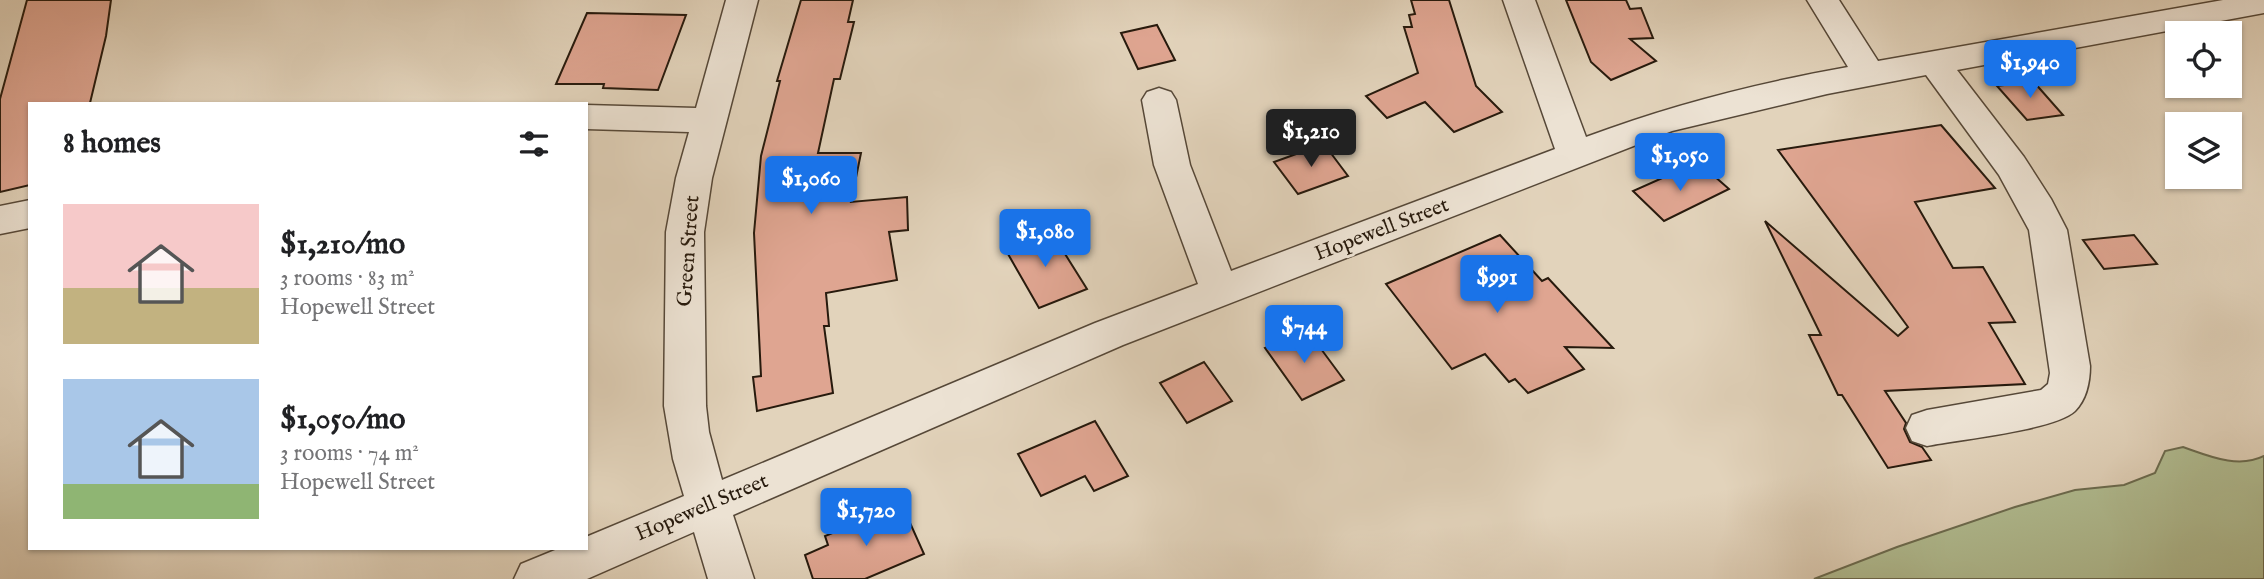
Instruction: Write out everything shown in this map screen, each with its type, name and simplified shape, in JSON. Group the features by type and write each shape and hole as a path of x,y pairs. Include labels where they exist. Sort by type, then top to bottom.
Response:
{"street":[{"name":"Green Street","path":"731,579 694,459 687,419 684,260 694,178 742,0"},
{"path":"1519,0 1575,155"},
{"path":"1824,0 1870,74"},
{"name":"Hopewell Street","path":"537,579 1109,334 1683,116 1870,74 2201,7 2264,3"},
{"path":"1927,428 2049,406 2060,401 2066,393 2070,374 2048,230 2042,214 2023,183 1934,63"},
{"path":"1159,100 1172,164 1220,291"},
{"path":"588,117 710,120"},
{"path":"0,220 28,214"}],"green space":[{"path":"2183,447 2234,461 2254,460 2264,456 2264,579 1814,579 1897,547 2015,507 2075,490 2124,485 2155,473 2165,451"}],"building":[{"path":"27,0 111,0 106,36 90,102 28,102 28,185 0,192 0,99"},
{"path":"801,0 853,0 848,22 854,22 840,79 834,79 818,153 861,153 851,202 907,197 908,230 889,232 897,280 826,293 829,326 824,326 833,393 757,411 753,377 761,376 754,233 761,156 780,81 777,81"},
{"path":"1411,0 1449,0 1476,86 1502,112 1454,132 1425,102 1387,118 1366,96 1418,73 1404,27 1412,27 1409,15 1415,14"},
{"path":"1566,0 1626,0 1630,9 1641,8 1653,38 1630,39 1656,61 1611,80 1591,62"},
{"path":"587,13 686,15 658,90 603,88 604,84 556,84"},
{"path":"1157,25 1175,60 1138,69 1121,33"},
{"path":"2033,81 2063,115 2027,120 1997,86"},
{"path":"1941,125 1995,188 1915,202 1953,268 1983,267 2015,322 1989,323 2025,384 1885,391 1906,423 1904,429 1910,442 1922,447 1931,460 1888,468 1842,395 1838,395 1809,335 1821,335 1765,221 1898,336 1908,327 1778,150"},
{"path":"1324,144 1348,176 1298,194 1274,162"},
{"path":"1705,168 1729,189 1664,221 1633,191 1678,171 1684,177"},
{"path":"1050,230 1087,289 1039,308 1004,247"},
{"path":"1500,235 1542,281 1548,278 1613,348 1565,347 1584,369 1528,393 1515,379 1509,382 1485,354 1452,369 1386,284"},
{"path":"2134,235 2157,264 2104,269 2083,240"},
{"path":"1307,330 1344,380 1302,400 1265,348"},
{"path":"1204,362 1232,401 1187,423 1160,383"},
{"path":"1095,421 1128,476 1094,491 1085,476 1041,496 1018,454"},
{"path":"902,505 924,554 865,579 813,579 805,555 828,545 825,536"}]}
